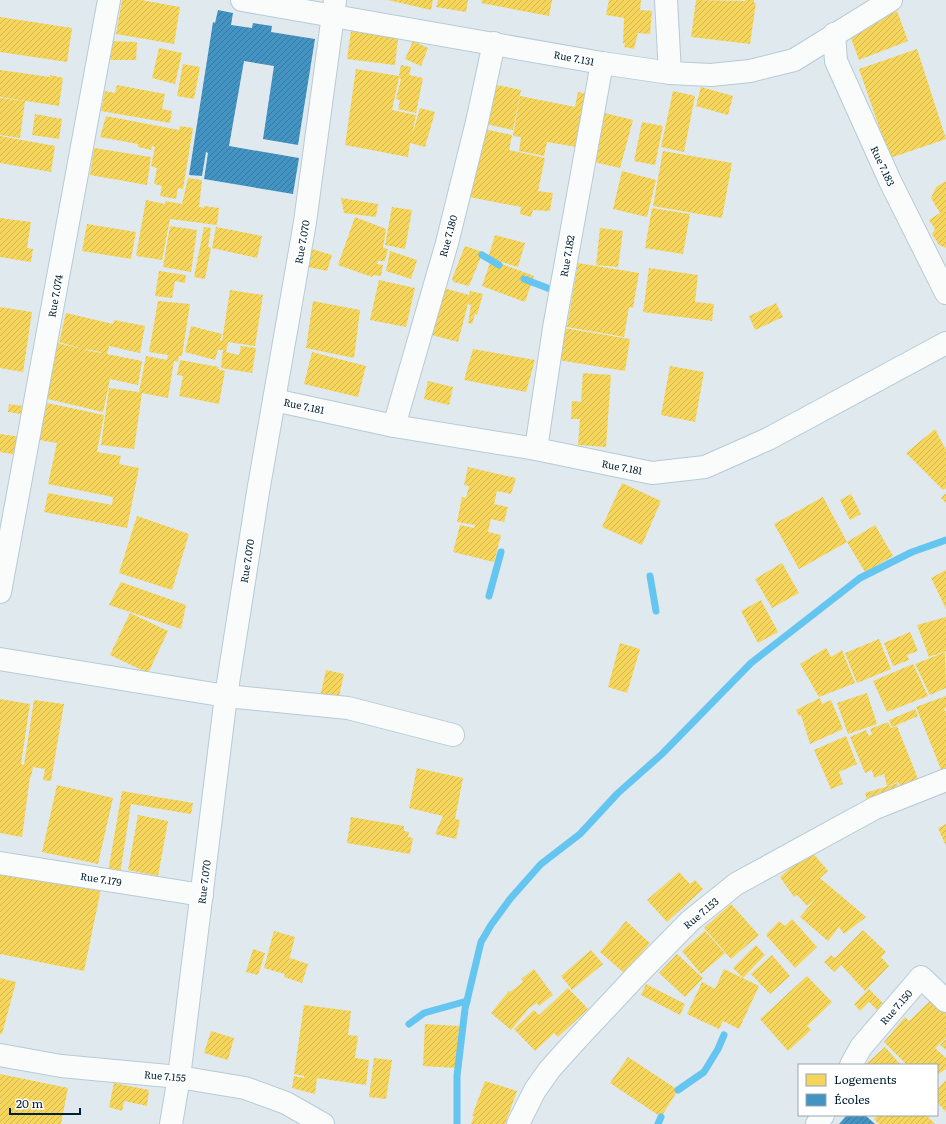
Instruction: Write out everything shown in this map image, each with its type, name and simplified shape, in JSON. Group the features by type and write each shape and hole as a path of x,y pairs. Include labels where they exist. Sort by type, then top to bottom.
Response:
{"street":[{"name":"Rue 7.074","path":"0,592 109,0"},
{"name":"Rue 7.131","path":"242,0 334,8 494,43 602,63 670,73 711,75 750,71 794,60 891,0"},
{"path":"666,0 670,73"},
{"name":"Rue 7.070","path":"171,1124 179,1077 226,696 274,400 305,222 334,8"},
{"name":"Rue 7.183","path":"834,34 836,61 890,181 946,293"},
{"name":"Rue 7.180","path":"394,426 447,243 477,122 494,43"},
{"name":"Rue 7.182","path":"536,449 554,328 602,63"},
{"name":"Rue 7.181","path":"274,400 394,426 536,449 652,473 705,467 768,439 946,343"},
{"path":"0,659 226,696 348,708 453,735"},
{"name":"Rue 7.153","path":"518,1124 535,1090 550,1069 636,976 690,921 736,884 875,808 946,780"},
{"name":"Rue 7.179","path":"0,863 202,895"},
{"name":"Rue 7.150","path":"852,1064 860,1047 922,977 946,1001"},
{"name":"Rue 7.155","path":"0,1055 60,1066 179,1077 245,1088 286,1103 323,1124"}],"building: Logements":[{"path":"122,0 141,0 180,7 174,44 116,34"},
{"path":"388,0 433,0 431,10"},
{"path":"438,0 468,0 466,12 436,7"},
{"path":"482,0 552,0 549,16 481,3"},
{"path":"609,0 641,0 640,10 652,11 650,34 638,33 634,49 624,47 624,18 606,15"},
{"path":"696,0 754,0 754,3 756,3 750,44 691,37"},
{"path":"897,11 908,41 859,60 848,30"},
{"path":"0,17 72,28 67,62 0,52"},
{"path":"351,31 398,38 395,65 347,59"},
{"path":"110,41 137,42 136,60 110,60"},
{"path":"413,41 428,48 421,66 405,59"},
{"path":"159,48 182,53 175,84 152,78"},
{"path":"917,49 946,139 890,158 859,69"},
{"path":"183,64 200,67 194,99 177,96"},
{"path":"401,65 411,67 409,75 423,78 416,113 398,109 400,100 396,99 401,79 399,78 392,110 416,115 412,135 420,108 435,112 425,147 410,143 408,157 345,145 356,69 399,76"},
{"path":"0,70 50,77 50,75 63,78 59,106 0,97"},
{"path":"488,83 521,90 513,130 480,123"},
{"path":"117,85 165,94 162,109 172,111 170,123 101,111 105,91 115,93"},
{"path":"701,87 733,96 728,115 696,106"},
{"path":"673,91 695,96 684,152 661,147"},
{"path":"578,92 593,95 583,148 547,142 544,156 519,151 521,137 513,136 520,96 575,107"},
{"path":"0,98 25,101 20,138 0,135"},
{"path":"597,111 633,120 620,168 585,160"},
{"path":"35,114 62,119 59,139 32,135"},
{"path":"106,116 179,130 180,126 193,128 183,189 178,188 176,199 160,196 162,186 154,184 157,168 151,166 155,147 152,146 151,150 138,147 138,144 100,137"},
{"path":"642,122 663,126 655,165 634,161"},
{"path":"479,128 512,135 509,150 545,158 538,191 553,193 550,211 533,210 531,217 520,214 521,207 464,196"},
{"path":"0,136 55,146 51,172 0,163"},
{"path":"94,148 151,157 147,185 90,175"},
{"path":"663,151 732,163 722,218 653,206"},
{"path":"622,171 656,180 647,217 613,209"},
{"path":"188,178 202,180 199,207 204,208 204,206 219,208 217,225 170,219 162,260 136,256 146,200 165,204 165,201 182,204"},
{"path":"946,181 946,248 939,245 932,234 935,229 929,220 940,213 931,198 936,187"},
{"path":"341,198 378,204 376,217 344,213"},
{"path":"392,207 412,210 405,249 385,245"},
{"path":"652,208 690,214 683,254 645,248"},
{"path":"355,217 386,229 383,248 388,249 385,261 378,261 377,264 383,265 381,276 373,275 372,277 338,265"},
{"path":"0,218 31,222 27,248 33,249 31,262 0,257"},
{"path":"87,224 136,232 131,259 82,251"},
{"path":"170,226 197,230 191,272 163,267"},
{"path":"204,227 211,228 208,247 211,248 205,279 194,277"},
{"path":"216,227 262,236 257,258 212,248"},
{"path":"600,228 623,231 618,267 596,265"},
{"path":"495,235 525,243 518,267 488,258"},
{"path":"465,246 483,252 469,286 454,282 452,279"},
{"path":"312,249 332,255 327,271 308,267"},
{"path":"390,251 417,260 411,279 386,271"},
{"path":"491,260 534,276 525,302 482,286"},
{"path":"578,263 639,273 633,308 629,307 624,337 567,327"},
{"path":"649,268 698,275 695,302 714,304 712,321 643,312"},
{"path":"159,271 186,275 185,283 175,281 172,298 155,296"},
{"path":"379,280 415,288 406,327 370,320"},
{"path":"440,287 469,295 470,291 483,294 477,315 475,314 472,324 468,323 471,305 468,304 458,342 428,334"},
{"path":"230,290 263,295 255,346 228,342 226,352 239,355 241,346 256,348 252,373 221,368 223,350 218,350 215,360 185,352 191,326 222,334 220,340 222,341"},
{"path":"158,301 190,304 182,356 179,356 178,362 174,361 168,398 142,393 134,449 101,445 109,388 139,392 146,356 167,360 168,355 149,352"},
{"path":"313,301 360,310 354,358 306,348"},
{"path":"776,303 783,317 755,330 749,316"},
{"path":"0,307 32,312 23,372 0,368"},
{"path":"66,313 113,324 114,320 145,326 140,353 109,346 107,354 142,361 138,385 110,379 103,412 44,398 57,343 83,349 59,342","holes":["86,349 101,352 86,350 84,358"]},
{"path":"564,328 630,339 625,371 558,360"},
{"path":"473,349 535,360 526,392 464,380"},
{"path":"312,352 366,366 358,397 304,384"},
{"path":"180,360 219,367 218,369 225,371 219,404 179,396 183,376 177,375"},
{"path":"670,366 704,372 695,422 661,415"},
{"path":"583,373 611,375 606,447 578,445 580,419 571,419 572,401 581,402"},
{"path":"428,381 453,387 449,405 424,399"},
{"path":"47,403 104,415 97,452 121,456 119,464 139,468 127,528 44,512 48,493 112,505 113,497 48,484 57,443 39,440"},
{"path":"9,404 23,406 21,414 8,412"},
{"path":"935,429 946,450 946,488 943,490 906,453"},
{"path":"0,434 21,437 18,455 0,452"},
{"path":"468,467 516,478 511,494 497,491 494,504 508,507 504,522 491,519 488,532 501,535 494,562 453,552 460,525 474,528 475,525 457,522 462,497 466,498 469,486 464,485"},
{"path":"622,483 661,501 642,545 602,527"},
{"path":"946,493 946,503 941,498"},
{"path":"851,494 861,514 850,520 840,500"},
{"path":"823,497 847,542 799,569 774,524"},
{"path":"137,516 189,534 172,590 119,573"},
{"path":"875,525 893,556 865,572 847,542"},
{"path":"782,563 799,593 772,608 755,579"},
{"path":"946,570 946,609 931,578"},
{"path":"121,582 186,605 181,629 109,605"},
{"path":"761,600 778,632 758,643 741,611"},
{"path":"130,613 168,631 148,673 110,655"},
{"path":"946,617 946,651 929,657 917,625"},
{"path":"910,632 918,651 907,655 909,660 893,666 884,643"},
{"path":"879,639 891,669 857,683 845,653"},
{"path":"620,643 640,649 627,693 608,687"},
{"path":"826,648 831,657 842,650 855,683 819,697 800,664"},
{"path":"945,652 946,688 930,695 915,664"},
{"path":"913,664 928,696 887,712 873,681"},
{"path":"326,670 344,674 338,701 320,697"},
{"path":"867,693 877,724 848,734 837,703"},
{"path":"946,696 946,708 944,709 946,713 946,770 942,772 916,707"},
{"path":"820,698 822,704 831,700 843,729 810,744 801,715 799,716 796,710"},
{"path":"0,699 30,704 21,764 24,765 34,700 64,704 51,781 43,780 45,769 33,767 30,777 22,837 0,833"},
{"path":"915,709 918,716 892,727 889,720"},
{"path":"888,722 891,728 897,726 920,784 903,791 898,782 887,786 884,774 874,778 872,770 865,773 850,737 866,730 869,736 872,734 870,729"},
{"path":"846,736 857,764 839,772 843,784 831,789 814,750"},
{"path":"417,768 463,778 455,819 460,820 456,839 435,834 443,816 409,808"},
{"path":"898,783 898,789 867,800 865,793"},
{"path":"57,785 113,798 98,864 42,852"},
{"path":"122,791 193,803 191,814 131,804 120,874 108,872"},
{"path":"138,815 168,821 158,876 128,870"},
{"path":"351,817 404,826 404,831 409,832 408,837 413,838 410,854 347,843"},
{"path":"946,824 946,846 938,828"},
{"path":"812,852 828,871 820,878 866,917 844,934 839,927 828,941 800,917 816,898 807,906 797,895 794,897 780,877 802,858 804,860"},
{"path":"0,868 101,889 84,971 0,954"},
{"path":"679,872 690,884 695,880 703,889 667,922 647,900"},
{"path":"731,904 759,935 731,959 704,928"},
{"path":"792,919 817,947 795,968 766,935 779,921 785,926"},
{"path":"626,921 650,943 624,973 600,952"},
{"path":"863,930 886,952 881,957 889,966 865,991 841,965 834,972 824,962 831,955 835,958"},
{"path":"274,931 295,937 288,964 290,958 308,964 302,983 284,977 285,974 264,968"},
{"path":"705,931 725,953 701,974 682,951"},
{"path":"756,945 765,955 743,978 733,968"},
{"path":"253,949 265,953 258,975 246,972"},
{"path":"591,950 603,964 572,990 561,976"},
{"path":"677,954 703,978 685,997 659,973"},
{"path":"772,955 790,976 770,994 751,974"},
{"path":"534,969 553,995 539,1006 537,1003 529,1008 511,1030 491,1013 509,991 510,992 523,982 521,979"},
{"path":"724,969 759,986 739,1029 723,1021 719,1029 687,1014 702,982 715,989"},
{"path":"807,976 832,1002 807,1026 811,1030 788,1051 760,1019"},
{"path":"0,978 16,982 2,1034 0,1034"},
{"path":"646,984 685,1004 680,1015 641,995"},
{"path":"568,988 588,1009 558,1037 554,1033 535,1051 514,1029 534,1010 539,1015"},
{"path":"869,989 883,1003 877,1010 869,1002 860,1011 854,1004"},
{"path":"932,999 946,1013 946,1038 935,1048 946,1058 946,1069 938,1074 938,1064 906,1064 884,1042 905,1017 909,1021"},
{"path":"304,1005 351,1011 348,1035 358,1036 355,1058 369,1060 366,1085 317,1078 315,1094 292,1088 294,1076 304,1078 304,1076 294,1074"},
{"path":"425,1024 459,1026 457,1068 423,1066"},
{"path":"211,1031 234,1038 228,1060 204,1053"},
{"path":"946,1039 946,1050 940,1045"},
{"path":"885,1047 900,1064 866,1064"},
{"path":"628,1057 678,1090 661,1117 610,1083"},
{"path":"374,1058 392,1060 386,1099 369,1097"},
{"path":"0,1074 68,1088 61,1124 0,1124"},
{"path":"946,1080 946,1112 938,1103 938,1088"},
{"path":"485,1081 517,1091 505,1124 471,1124 474,1116 472,1116"},
{"path":"114,1083 149,1090 147,1106 124,1101 122,1111 109,1107"},
{"path":"877,1116 927,1116 935,1124 879,1124 874,1119"}],"building: Écoles":[{"path":"218,10 233,13 231,25 252,28 253,23 272,26 271,32 315,39 298,145 263,139 274,66 244,61 229,146 299,158 293,194 204,179 208,153 206,152 202,176 189,175 213,22 215,23"},
{"path":"846,1116 866,1116 875,1124 839,1124"}],"waterway":[{"path":"482,255 499,265"},
{"path":"524,279 550,289"},
{"path":"457,1124 457,1076 465,1009 481,942 491,925 510,899 541,864 580,834 618,793 662,754 751,663 860,578 912,552 946,540"},
{"path":"489,596 501,552"},
{"path":"650,576 656,611"},
{"path":"409,1024 424,1013 467,1001"},
{"path":"678,1090 704,1072 718,1049 724,1035"},
{"path":"658,1124 661,1117"}]}
